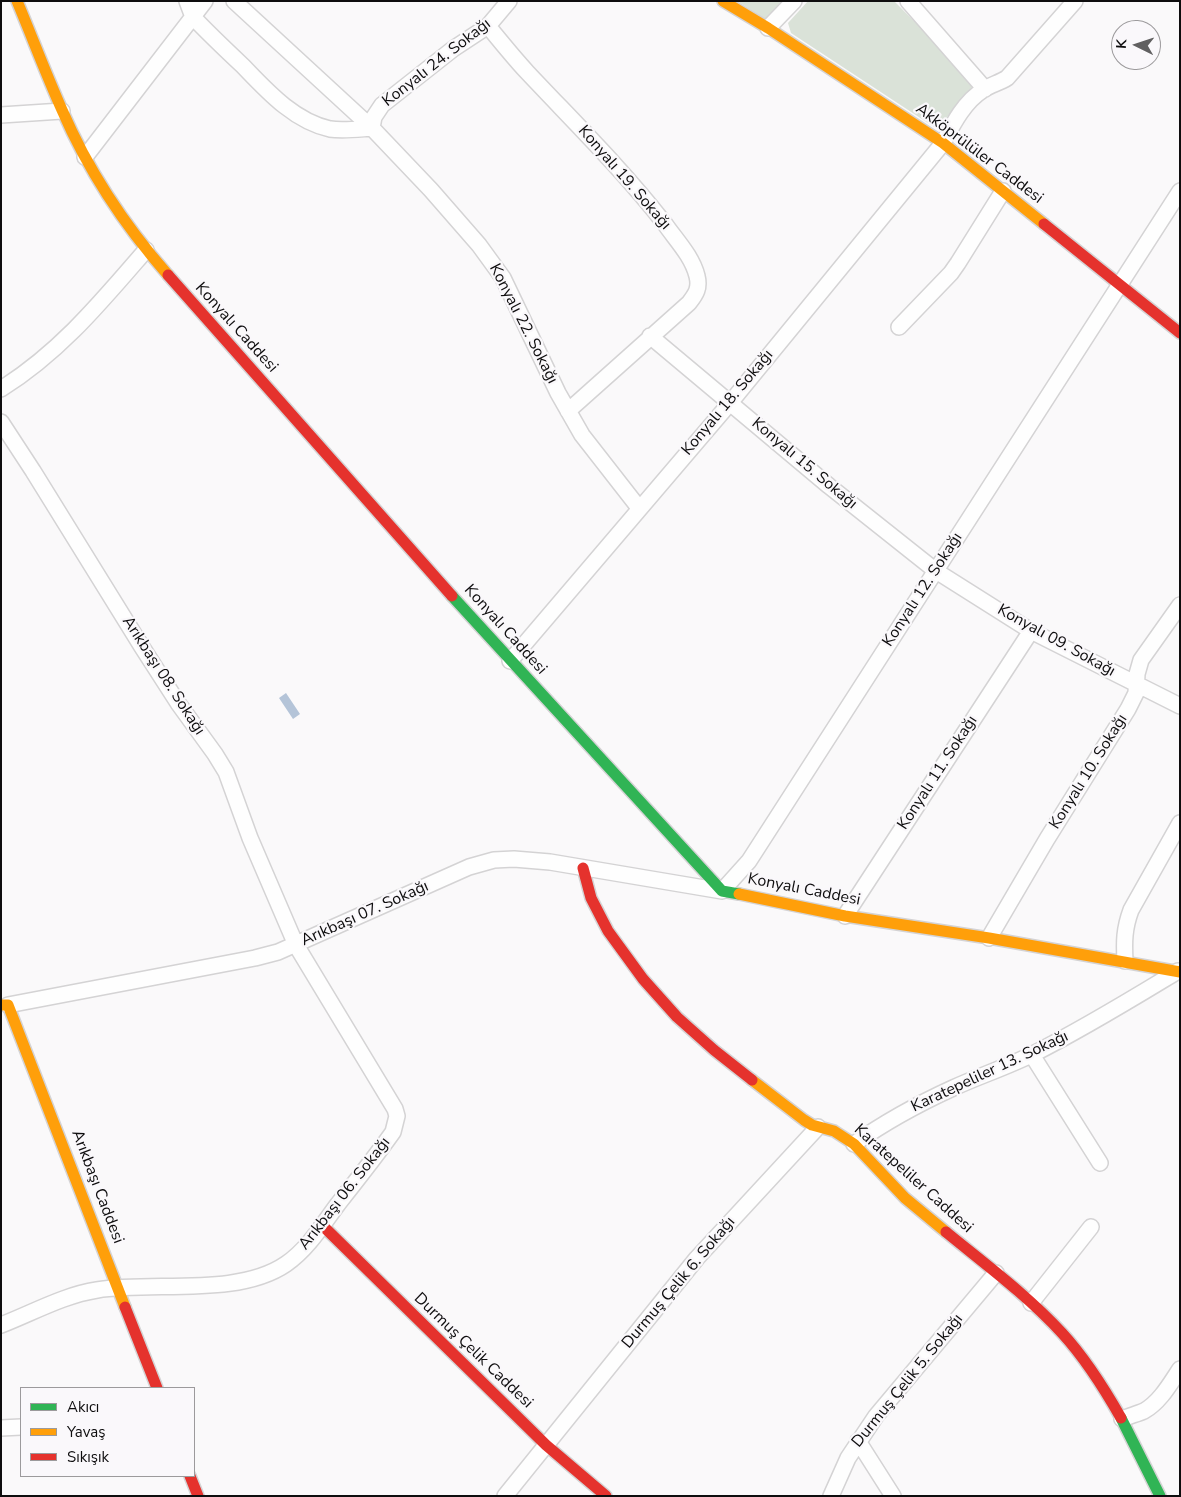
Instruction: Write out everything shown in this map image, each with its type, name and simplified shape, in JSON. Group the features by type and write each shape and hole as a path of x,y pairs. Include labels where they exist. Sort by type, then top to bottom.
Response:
{"street":[{"name":"Konyalı Caddesi","path":"17,1 62,111 85,157 101,185 146,250 510,661 722,891 845,916 989,938 1179,971"},
{"path":"187,1 193,17 287,108 317,125 329,128 340,130 372,128"},
{"path":"85,157 205,1"},
{"name":"Konyalı 22. Sokağı","path":"234,1 372,128 431,190 479,245 510,292 568,411 589,445 639,508"},
{"name":"Konyalı 24. Sokağı","path":"372,128 374,117 382,106 453,49 488,26 509,1"},
{"name":"Akköprülüler Caddesi","path":"723,1 768,28 943,143 1180,333"},
{"path":"768,28 794,1"},
{"path":"908,1 984,89"},
{"name":"Konyalı 18. Sokağı","path":"510,661 730,403 943,143 966,105 984,89 1007,78 1075,1"},
{"name":"Konyalı 19. Sokağı","path":"488,26 526,71 604,152 648,202 683,248 691,262 698,285 696,294 650,336"},
{"path":"1,116 62,111"},
{"path":"899,327 951,273 1003,191"},
{"name":"Konyalı 12. Sokağı","path":"722,891 749,861 1021,435 1180,191"},
{"path":"1,389 42,361 66,339 146,250"},
{"path":"568,411 650,336"},
{"name":"Konyalı 15. Sokağı","path":"650,336 829,486 936,570"},
{"name":"Arıkbaşı 08. Sokağı","path":"1,422 163,679 226,772 250,838 296,945"},
{"name":"Konyalı 09. Sokağı","path":"936,570 1031,631 1180,706"},
{"name":"Konyalı 10. Sokağı","path":"989,938 1047,839 1128,710 1136,692 1138,666 1145,653 1180,605"},
{"name":"Konyalı 11. Sokağı","path":"845,916 1031,631"},
{"path":"1125,961 1125,932 1131,910 1180,823"},
{"name":"Arıkbaşı 07. Sokağı","path":"5,1005 278,952 469,867 494,860 514,859 550,862 722,891"},
{"name":"Karatepeliler Caddesi","path":"583,868 591,898 608,931 643,979 694,1033 720,1056 788,1109 818,1127 844,1136 854,1144 905,1198 1032,1302 1062,1333 1092,1372 1122,1419 1160,1496"},
{"name":"Arıkbaşı 06. Sokağı","path":"1,1325 88,1292 118,1288 214,1285 265,1275 276,1271 288,1263 301,1251 322,1225 393,1132 397,1116 395,1109 296,945"},
{"name":"Karatepeliler 13. Sokağı","path":"854,1144 916,1106 953,1088 1032,1055 1179,971"},
{"name":"Arıkbaşı Caddesi","path":"5,1005 157,1387"},
{"path":"1032,1055 1100,1163"},
{"name":"Durmuş Çelik 6. Sokağı","path":"505,1496 697,1258 818,1127"},
{"name":"Durmuş Çelik Caddesi","path":"322,1225 546,1445 606,1496"},
{"path":"1032,1302 1091,1227"},
{"name":"Durmuş Çelik 5. Sokağı","path":"831,1496 848,1458 876,1416 996,1273"},
{"path":"1122,1419 1144,1411 1151,1406 1164,1392 1180,1369"},
{"path":"1,1428 20,1427"},
{"path":"858,1441 893,1496"},
{"path":"190,1477 198,1496"}],"shaded area":[{"path":"737,1 785,1 767,20"},
{"path":"808,1 894,1 919,26 972,87 937,129 791,33 788,23"}],"water":[{"path":"286,693 300,714 293,719 279,698"}],"traffic: fast":[{"path":"452,596 722,891 739,894"},
{"path":"1121,1418 1160,1496"}],"traffic: slow":[{"path":"17,1 56,96 83,154 122,217 168,275"},
{"path":"723,1 768,28 943,143 1044,224"},
{"path":"739,894 845,916 989,938 1180,972"},
{"path":"1,1005 8,1005 125,1307"},
{"path":"752,1080 804,1120 812,1125 834,1131 854,1144 905,1198 946,1232"}],"traffic: jam":[{"path":"1044,224 1180,333"},
{"path":"168,275 452,596"},
{"path":"583,868 591,898 608,931 643,979 677,1017 752,1080"},
{"path":"322,1225 546,1445 606,1496"},
{"path":"946,1232 991,1268 1049,1319 1079,1353 1121,1418"},
{"path":"125,1307 157,1387"},
{"path":"190,1477 198,1496"}]}
